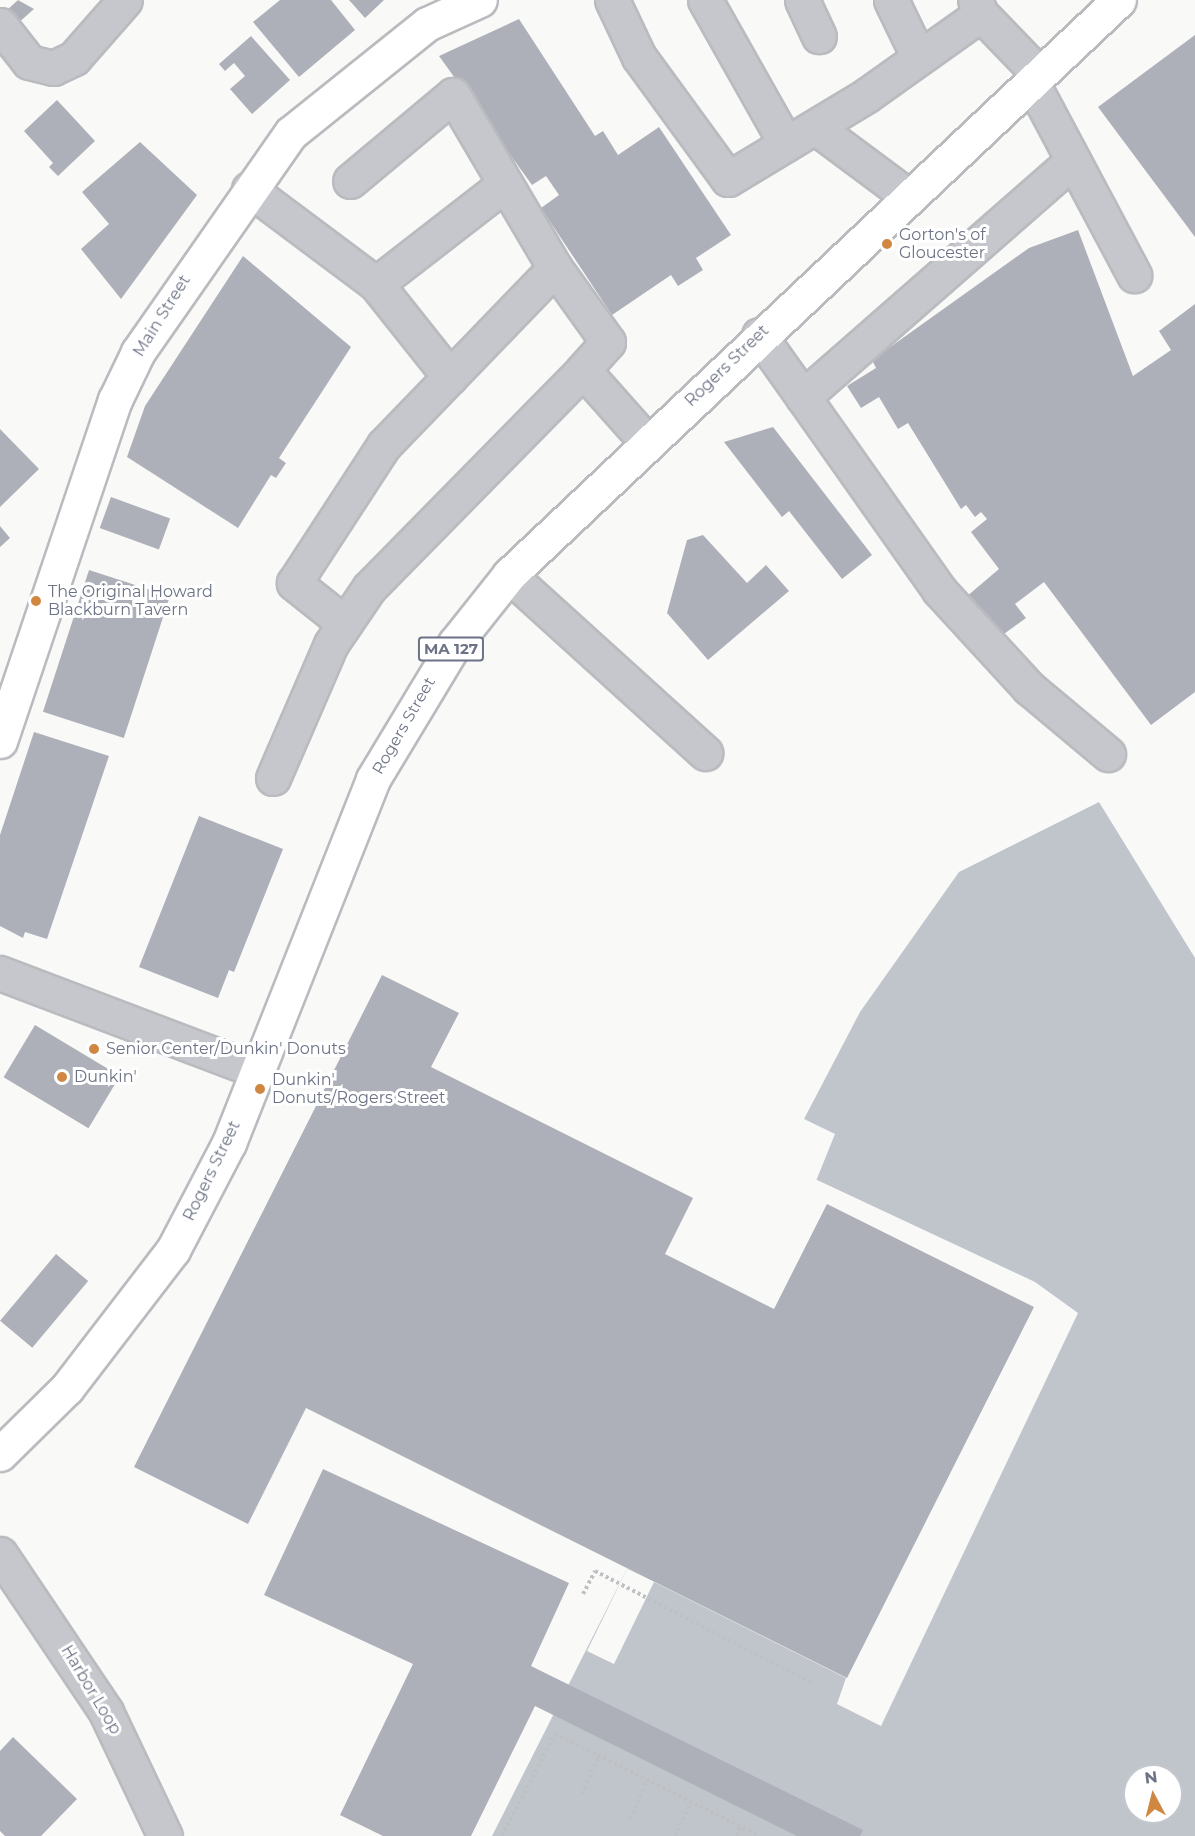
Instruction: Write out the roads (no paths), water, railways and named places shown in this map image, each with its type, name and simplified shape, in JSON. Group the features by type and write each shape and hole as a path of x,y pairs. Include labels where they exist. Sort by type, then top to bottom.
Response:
{"main road":[{"name":"Main Street","path":"0,741 115,400 138,352 249,189 291,133 362,73 427,24 480,0"},
{"name":"Rogers Street","path":"0,1454 67,1388 173,1250 229,1143 373,779 426,686 509,575 759,335 1119,0"}],"street":[{"path":"0,25 29,62 53,68 74,58 125,0"},
{"path":"612,0 639,57 728,179 815,127 919,58 978,7 1035,77 1073,161 1134,275"},
{"path":"705,0 786,144"},
{"path":"802,0 819,36"},
{"path":"891,0 919,58"},
{"path":"273,778 343,622 369,588 608,342 555,268 453,95 350,180"},
{"path":"815,127 908,196"},
{"path":"803,397 1073,161"},
{"path":"376,284 505,184"},
{"path":"249,189 376,284 450,377"},
{"path":"343,622 294,584 384,445 555,268"},
{"path":"759,335 939,590 1029,688 1108,754"},
{"path":"583,370 647,442"},
{"path":"509,575 705,753"},
{"path":"0,973 256,1070"},
{"name":"Harbor Loop","path":"0,1554 106,1712 165,1836"}],"place":[{"name":"Gorton's of Gloucester","path":"887,244"},
{"name":"The Original Howard Blackburn Tavern","path":"36,601"},
{"name":"Senior Center/Dunkin' Donuts","path":"94,1049"},
{"name":"Dunkin'","path":"62,1077"},
{"name":"Dunkin' Donuts/Rogers Street","path":"260,1089"}]}
